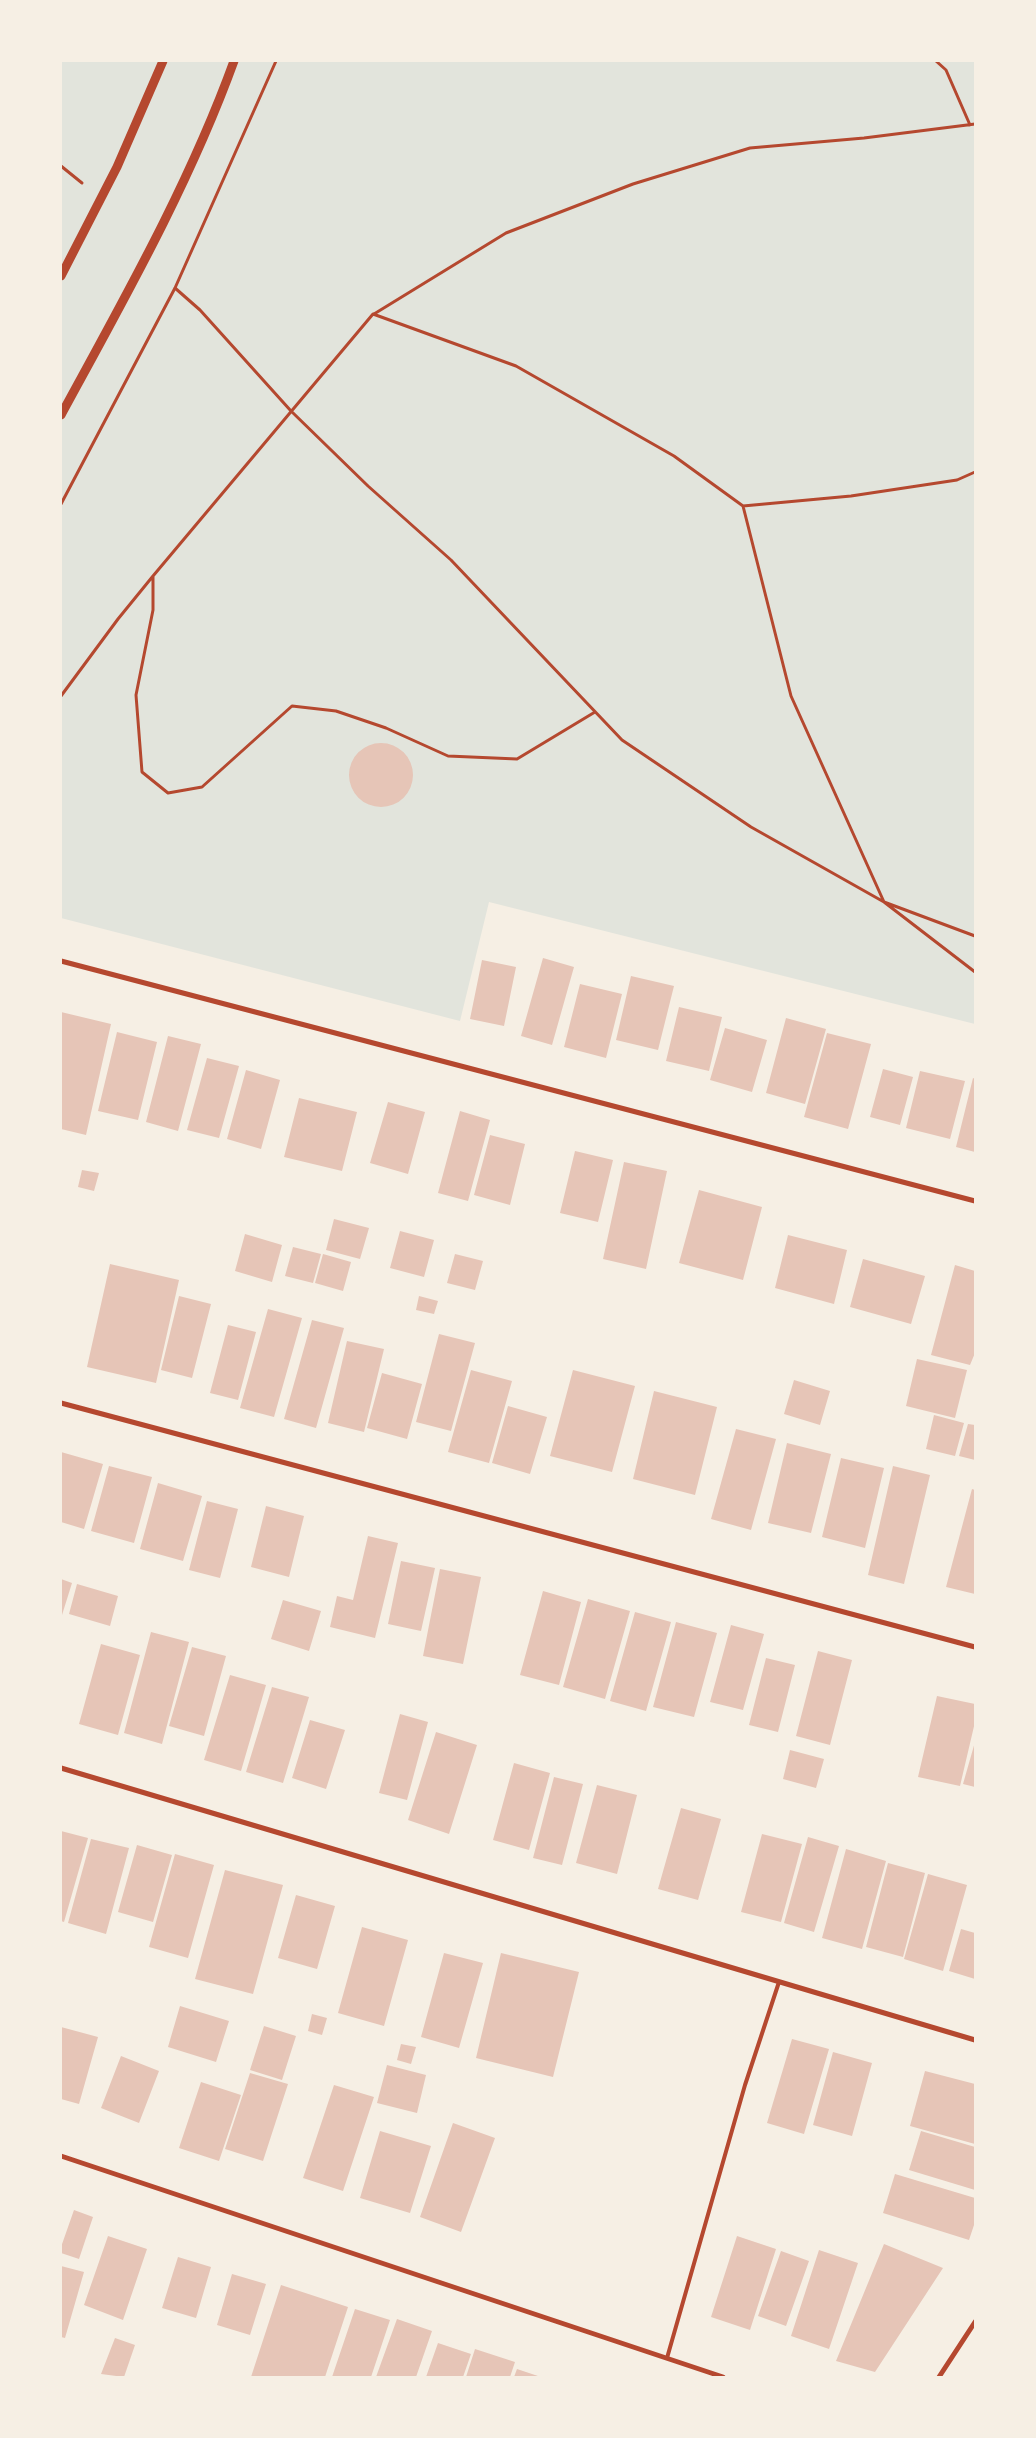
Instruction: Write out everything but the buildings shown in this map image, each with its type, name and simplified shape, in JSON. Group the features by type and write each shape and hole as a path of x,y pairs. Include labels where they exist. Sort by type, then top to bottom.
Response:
{"street":[{"path":"61,276 117,167 163,61"},
{"path":"61,415 169,212 197,153 234,61"},
{"path":"61,962 975,1201"},
{"path":"61,1403 975,1647"},
{"path":"61,1768 975,2040"},
{"path":"61,2156 723,2377"},
{"path":"939,2377 975,2322"}],"lane":[{"path":"667,2358 745,2085 779,1982"}],"path":[{"path":"61,504 175,288 276,61"},
{"path":"61,696 118,619 153,576 373,314 506,233 633,184 750,148 864,138 972,124 946,70 936,61"},
{"path":"175,288 200,310 292,411 368,486 451,560 622,740 751,827 884,902 975,972"},
{"path":"373,314 516,366 674,456 743,506 791,696 884,902 975,936"},
{"path":"743,506 861,494 957,480 975,472"},
{"path":"153,576 153,610 136,695 142,772 168,793 202,787 292,706 336,711 386,728 448,756 517,759 595,712"}],"shaded area":[{"path":"61,61 975,61 975,1024 489,902 460,1021 61,918"}]}
